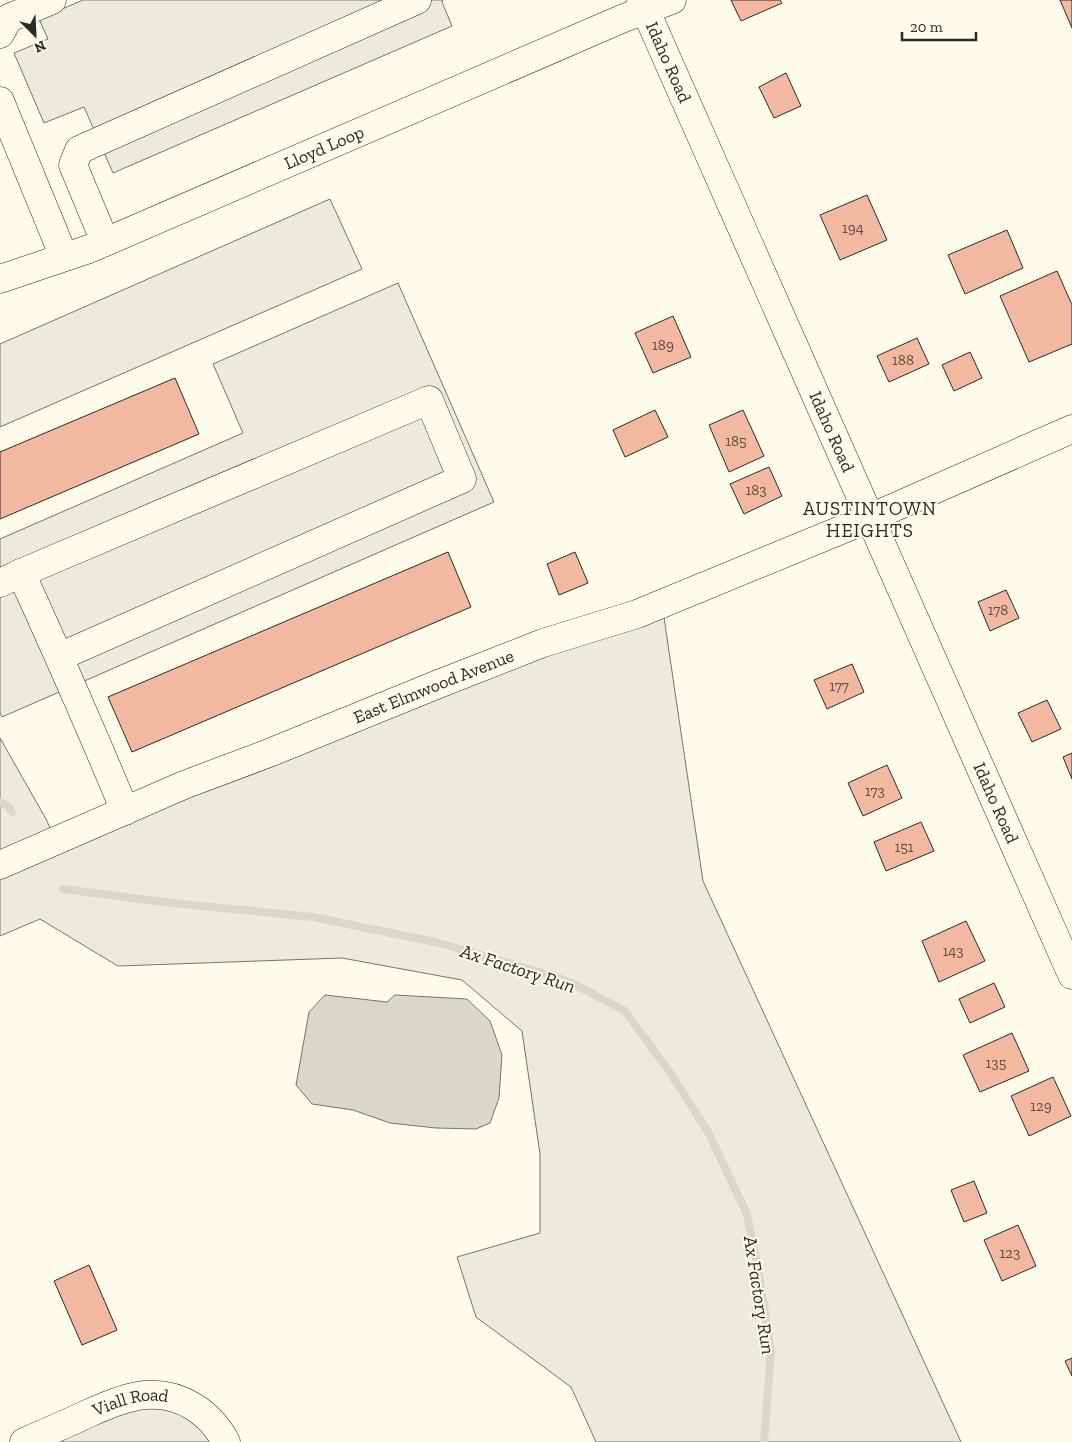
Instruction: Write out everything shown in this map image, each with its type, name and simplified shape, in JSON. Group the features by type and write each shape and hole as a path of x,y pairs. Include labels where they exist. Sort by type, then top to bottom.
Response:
{"street":[{"path":"0,34 9,18 52,0"},
{"path":"105,242 73,165 79,150 417,0"},
{"name":"Lloyd Loop","path":"0,279 105,242 643,5 672,0"},
{"name":"Idaho Road","path":"643,5 1072,975"},
{"path":"0,102 64,257"},
{"path":"59,657 462,479 429,400 10,578 59,657 125,810"},
{"name":"East Elmwood Avenue","path":"0,865 184,785 269,753 436,684 534,646 637,614 870,518 1072,430"},
{"name":"Viall Road","path":"24,1442 125,1399 145,1395 165,1396 190,1404 208,1418 226,1442"}],"shaded area":[{"path":"83,0 443,0 442,2 452,26 113,173 84,107 44,123 14,53 48,39 39,19"},
{"path":"330,199 362,269 0,427 0,344"},
{"path":"398,283 494,502 2,717 0,713 0,539 243,433 213,364"},
{"path":"662,604 703,881 961,1442 596,1442 571,1387 476,1317 457,1257 540,1233 540,1154 522,1031 462,980 342,958 118,966 40,919 0,936 0,738 46,819 56,841"},
{"path":"325,995 387,1002 395,995 467,999 490,1021 502,1055 499,1098 490,1123 476,1129 436,1128 390,1123 353,1110 312,1104 296,1085 309,1012"},
{"path":"165,1396 226,1442 24,1442"}],"building":[{"path":"731,0 780,0 782,3 741,21"},
{"path":"1060,0 1072,0 1072,28"},
{"path":"786,73 801,106 774,118 759,87"},
{"path":"867,195 887,240 840,260 820,215"},
{"path":"1007,230 1023,268 965,294 948,255"},
{"path":"1057,271 1072,305 1072,344 1029,362 1000,296"},
{"path":"673,316 691,357 653,373 635,333"},
{"path":"917,338 929,364 889,382 877,356"},
{"path":"970,352 982,378 954,391 942,365"},
{"path":"175,378 199,434 0,519 0,452"},
{"path":"655,410 668,437 625,457 613,430"},
{"path":"743,410 764,456 729,472 709,425"},
{"path":"769,467 782,496 744,514 730,484"},
{"path":"448,552 471,607 132,752 108,697"},
{"path":"575,552 588,583 559,595 547,564"},
{"path":"1006,590 1019,618 990,631 978,602"},
{"path":"852,664 864,692 827,709 814,680"},
{"path":"1047,700 1061,729 1032,742 1018,713"},
{"path":"1072,753 1072,779 1063,757"},
{"path":"887,765 902,798 863,816 848,783"},
{"path":"921,822 934,851 886,871 874,842"},
{"path":"966,921 985,961 939,982 922,941"},
{"path":"994,983 1005,1007 970,1023 959,999"},
{"path":"1012,1033 1029,1071 980,1092 963,1055"},
{"path":"1053,1077 1071,1116 1029,1136 1011,1096"},
{"path":"974,1181 987,1213 964,1222 951,1190"},
{"path":"1018,1225 1036,1266 1002,1281 984,1240"},
{"path":"89,1265 117,1330 82,1345 54,1281"},
{"path":"1072,1358 1072,1376 1065,1361"}],"waterway":[{"name":"Ax Factory Run","path":"0,802 8,806 12,812"},
{"name":"Ax Factory Run","path":"63,889 172,903 313,917 435,942 570,982 625,1011 669,1071 707,1130 747,1214 758,1268 771,1351 764,1442"}],"district":[{"name":"AUSTINTOWN HEIGHTS","path":"870,519"}]}
